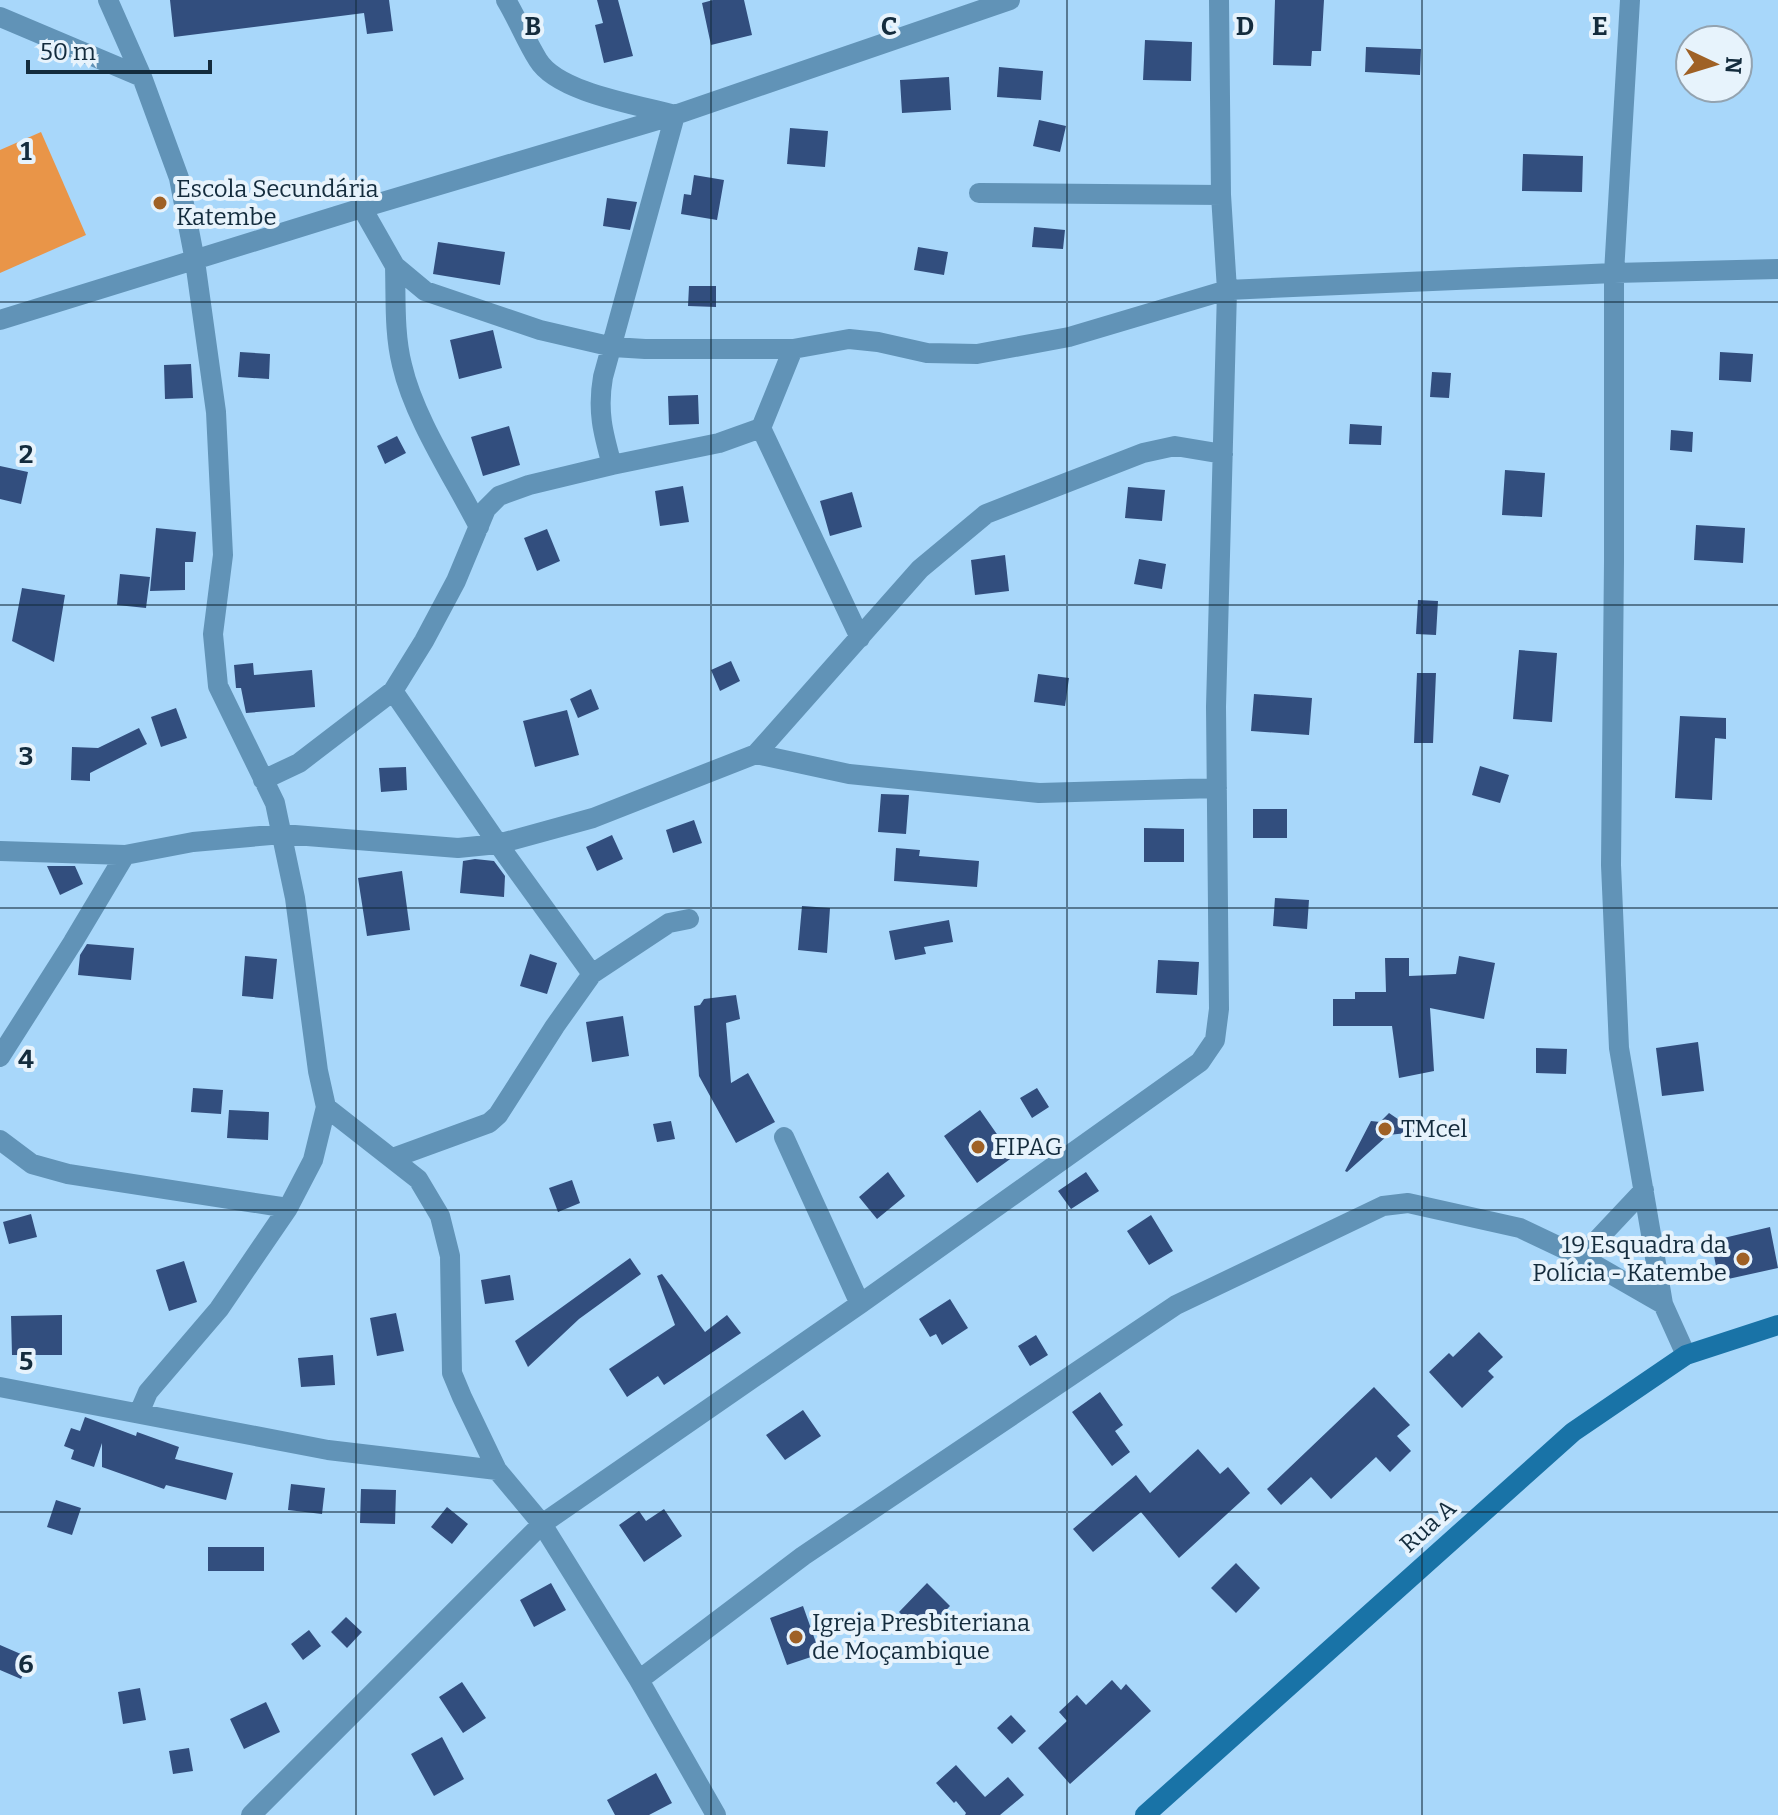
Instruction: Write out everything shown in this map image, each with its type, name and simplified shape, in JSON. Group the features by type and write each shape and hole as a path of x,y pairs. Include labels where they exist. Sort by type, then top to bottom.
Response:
{"main road":[{"name":"Rua A","path":"1145,1815 1573,1432 1686,1355 1778,1325"}],"street":[{"path":"108,0 142,77 179,178 195,261 216,412 223,555 213,634 218,686 275,803 295,898 318,1071 326,1107 313,1160 288,1208 219,1309 148,1392 139,1413"},
{"path":"506,0 539,62 549,73 577,88 675,115"},
{"path":"0,320 675,115 1010,0"},
{"path":"251,1815 542,1524 860,1304 1200,1062 1215,1040 1219,1009 1216,707 1227,290 1221,195 1219,0"},
{"path":"1630,0 1614,273 1611,865 1619,1048 1663,1304 1686,1355"},
{"path":"0,17 142,77"},
{"path":"612,465 599,402 603,377 675,115"},
{"path":"979,193 1221,195"},
{"path":"362,208 395,266 425,291 540,330 613,347 793,349 849,339 927,353 977,354 1069,337 1227,290 1778,269"},
{"path":"395,266 397,337 402,367 414,402 479,527"},
{"path":"793,349 761,428 860,638"},
{"path":"263,780 299,763 393,691 456,581 486,509 499,496 529,485 612,465 719,443 761,428"},
{"path":"0,851 125,855 193,842 282,834 458,848 498,844 593,818 756,754 920,569 986,514 1143,453 1175,446 1223,454"},
{"path":"393,691 592,974"},
{"path":"756,754 849,774 1039,793 1217,788"},
{"path":"0,1057 125,855"},
{"path":"393,1158 489,1123 498,1115 592,974 669,923 689,919"},
{"path":"326,1107 418,1179 440,1216 450,1256 452,1373 497,1470 542,1524 639,1680 716,1815"},
{"path":"784,1137 860,1304"},
{"path":"0,1140 32,1164 68,1174 288,1208"},
{"path":"1581,1257 1644,1190"},
{"path":"639,1680 803,1556 1176,1305 1383,1206 1408,1203 1520,1228 1581,1257 1663,1304"},
{"path":"0,1387 328,1450 497,1470"}],"shaded area":[{"path":"41,132 86,235 0,273 0,150"}],"building":[{"path":"170,0 389,0 393,31 367,34 364,13 174,37"},
{"path":"597,0 618,0 633,56 604,63 595,25 603,23"},
{"path":"744,0 752,35 711,45 702,3"},
{"path":"1275,0 1324,0 1321,51 1312,51 1311,66 1273,65"},
{"path":"1145,40 1192,42 1191,81 1143,80"},
{"path":"1366,47 1421,49 1420,75 1365,72"},
{"path":"999,67 1043,71 1041,100 997,97"},
{"path":"949,77 951,110 902,113 900,80"},
{"path":"1039,120 1066,126 1060,152 1033,146"},
{"path":"790,128 828,131 825,167 787,164"},
{"path":"1523,154 1583,156 1582,192 1522,191"},
{"path":"694,175 724,180 717,220 681,214 684,194 691,195"},
{"path":"607,198 637,202 630,230 603,226"},
{"path":"1034,227 1065,230 1063,249 1032,247"},
{"path":"438,242 505,252 500,285 433,274"},
{"path":"918,247 948,252 944,275 914,270"},
{"path":"689,286 716,286 716,307 688,306"},
{"path":"493,330 502,368 459,379 450,340"},
{"path":"240,352 270,354 269,379 238,377"},
{"path":"1720,352 1753,354 1751,382 1719,380"},
{"path":"191,364 193,398 165,399 164,365"},
{"path":"1432,372 1451,373 1449,398 1430,397"},
{"path":"698,395 699,424 669,425 668,396"},
{"path":"1350,424 1382,426 1381,445 1349,444"},
{"path":"509,426 520,465 483,476 471,437"},
{"path":"1671,430 1693,432 1692,452 1670,450"},
{"path":"397,436 406,453 385,464 377,446"},
{"path":"0,466 28,472 21,504 0,499"},
{"path":"1505,470 1545,473 1542,517 1502,515"},
{"path":"683,486 689,522 660,526 655,491"},
{"path":"1128,487 1165,490 1162,521 1125,518"},
{"path":"852,492 862,527 830,536 820,501"},
{"path":"1696,525 1745,528 1743,563 1694,560"},
{"path":"156,528 196,532 193,562 185,562 185,590 150,591"},
{"path":"547,529 560,561 537,571 524,538"},
{"path":"1005,555 1009,591 975,595 971,560"},
{"path":"1139,559 1166,564 1162,589 1134,584"},
{"path":"120,574 150,577 146,608 117,605"},
{"path":"22,588 65,595 54,662 12,641"},
{"path":"1418,600 1438,601 1436,635 1416,634"},
{"path":"1519,650 1557,653 1552,722 1513,719"},
{"path":"731,661 740,681 720,691 711,670"},
{"path":"253,663 254,675 312,670 315,707 246,713 241,688 236,688 234,665"},
{"path":"1417,673 1436,673 1433,743 1414,743"},
{"path":"1038,674 1069,678 1065,706 1034,702"},
{"path":"591,689 599,709 578,718 570,699"},
{"path":"1254,694 1312,698 1309,735 1251,731"},
{"path":"176,708 187,738 161,747 151,717"},
{"path":"567,710 579,755 535,767 523,721"},
{"path":"1680,716 1726,718 1726,739 1715,738 1712,800 1675,798"},
{"path":"139,728 147,744 90,773 90,781 71,780 72,747 98,748"},
{"path":"1480,766 1509,775 1500,803 1472,795"},
{"path":"406,767 407,790 381,792 379,768"},
{"path":"881,794 909,795 906,834 878,832"},
{"path":"1253,809 1287,809 1287,838 1253,838"},
{"path":"694,820 702,843 673,853 666,830"},
{"path":"1144,828 1184,829 1184,862 1144,862"},
{"path":"612,835 623,859 597,871 586,847"},
{"path":"896,848 920,850 919,856 979,861 977,887 894,881"},
{"path":"463,861 494,861 505,876 504,897 460,893"},
{"path":"47,866 75,866 83,884 60,895"},
{"path":"402,871 410,930 367,936 358,878"},
{"path":"1275,898 1309,900 1307,929 1273,926"},
{"path":"802,906 830,908 827,953 798,950"},
{"path":"949,920 953,942 924,947 926,954 895,960 889,931"},
{"path":"87,944 134,948 131,980 78,975 80,955"},
{"path":"530,954 557,963 547,994 520,986"},
{"path":"245,956 277,959 273,999 242,996"},
{"path":"1459,956 1495,963 1484,1019 1430,1008 1434,1071 1399,1078 1392,1026 1333,1026 1333,999 1355,999 1355,992 1386,992 1385,958 1409,958 1409,976 1456,974"},
{"path":"1158,960 1199,962 1197,995 1156,993"},
{"path":"736,995 740,1019 726,1023 731,1083 748,1073 775,1122 736,1143 699,1076 694,1006 700,1005 704,999"},
{"path":"623,1016 629,1056 592,1062 586,1022"},
{"path":"1698,1042 1704,1091 1662,1096 1656,1048"},
{"path":"1536,1048 1567,1049 1566,1074 1536,1073"},
{"path":"193,1088 223,1090 221,1114 191,1112"},
{"path":"1037,1088 1049,1107 1032,1118 1020,1098"},
{"path":"229,1110 269,1112 268,1140 227,1138"},
{"name":"FIPAG","path":"980,1110 1013,1157 977,1183 944,1136"},
{"name":"TMcel","path":"1389,1113 1417,1132 1388,1135 1345,1171 1371,1121 1380,1122"},
{"path":"671,1121 675,1139 657,1142 653,1124"},
{"path":"888,1172 905,1196 877,1219 859,1197"},
{"path":"1086,1172 1099,1191 1071,1209 1058,1191"},
{"path":"572,1180 580,1203 558,1212 549,1188"},
{"path":"31,1214 37,1237 9,1244 3,1222"},
{"path":"1151,1215 1173,1251 1149,1265 1127,1231"},
{"path":"1770,1227 1778,1268 1719,1281 1711,1241"},
{"path":"630,1258 641,1274 579,1319 528,1367 515,1341"},
{"path":"184,1261 197,1302 169,1311 156,1270"},
{"path":"662,1274 705,1332 727,1315 741,1333 664,1385 658,1376 627,1397 609,1369 675,1325 657,1276"},
{"path":"510,1275 514,1300 485,1304 481,1280"},
{"path":"950,1299 968,1328 942,1345 936,1334 930,1337 919,1319"},
{"path":"396,1313 404,1351 377,1356 370,1318"},
{"path":"62,1315 62,1355 12,1355 11,1316"},
{"path":"1479,1332 1503,1357 1488,1371 1494,1377 1462,1408 1429,1372 1449,1353 1453,1357"},
{"path":"1036,1335 1048,1355 1030,1366 1018,1346"},
{"path":"333,1355 335,1385 301,1387 298,1358"},
{"path":"1374,1387 1410,1425 1397,1436 1411,1451 1390,1472 1376,1457 1331,1499 1311,1477 1281,1505 1267,1489"},
{"path":"1100,1392 1123,1425 1115,1431 1130,1452 1112,1466 1072,1412"},
{"path":"803,1410 821,1436 785,1460 766,1435"},
{"path":"85,1417 136,1436 137,1432 179,1447 175,1459 233,1473 226,1500 166,1485 164,1489 102,1467 102,1443 94,1467 71,1459 74,1450 64,1446 71,1428 80,1431"},
{"path":"1198,1449 1220,1474 1228,1467 1250,1493 1179,1558 1141,1512 1093,1552 1073,1529 1136,1475 1150,1493"},
{"path":"291,1484 325,1488 322,1514 288,1510"},
{"path":"361,1489 396,1490 395,1524 360,1523"},
{"path":"56,1500 81,1508 72,1535 47,1527"},
{"path":"447,1507 468,1524 452,1544 431,1527"},
{"path":"664,1509 682,1536 644,1562 619,1525 639,1511 646,1521"},
{"path":"208,1547 264,1547 264,1571 208,1571"},
{"path":"1236,1563 1260,1588 1236,1613 1211,1588"},
{"path":"551,1583 566,1610 534,1627 520,1600"},
{"path":"927,1583 950,1606 922,1635 899,1612"},
{"path":"803,1606 820,1654 787,1665 770,1618"},
{"path":"346,1617 362,1632 347,1648 331,1632"},
{"path":"309,1630 321,1646 303,1660 291,1644"},
{"path":"0,1645 30,1658 21,1679 0,1670"},
{"path":"1112,1680 1121,1690 1126,1684 1151,1711 1070,1784 1038,1748 1067,1721 1059,1712 1077,1695 1086,1705"},
{"path":"462,1682 486,1718 463,1733 439,1697"},
{"path":"140,1688 146,1720 123,1724 118,1692"},
{"path":"266,1702 280,1732 244,1749 230,1719"},
{"path":"1011,1715 1026,1731 1012,1744 997,1728"},
{"path":"442,1737 464,1779 434,1796 411,1754"},
{"path":"189,1748 193,1771 173,1774 169,1751"},
{"path":"956,1765 985,1797 1008,1777 1024,1795 1000,1815 965,1815 956,1801 954,1803 936,1783"},
{"path":"656,1773 672,1803 649,1815 615,1815 607,1800"}],"place":[{"name":"Escola Secundária Katembe","path":"160,203"},
{"name":"TMcel","path":"1385,1129"},
{"name":"FIPAG","path":"978,1147"},
{"name":"19 Esquadra da Polícia - Katembe","path":"1743,1259"},
{"name":"Igreja Presbiteriana de Moçambique","path":"796,1637"}]}
